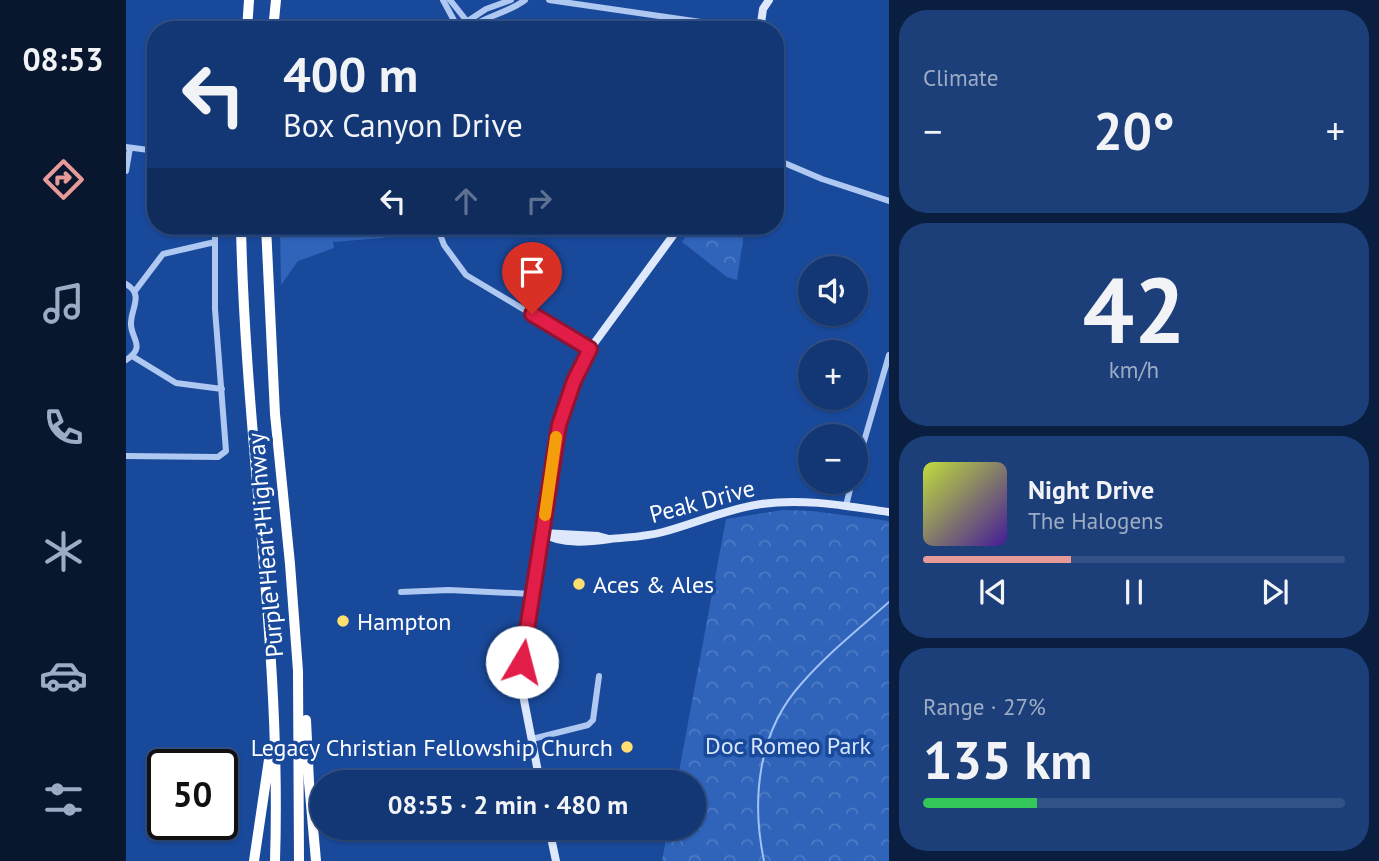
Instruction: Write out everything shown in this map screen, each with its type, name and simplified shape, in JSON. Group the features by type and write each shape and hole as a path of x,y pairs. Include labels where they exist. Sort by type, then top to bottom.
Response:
{"highway":[{"path":"248,21 249,0"},
{"path":"274,21 275,0"},
{"name":"Purple Heart Highway","path":"241,235 250,420 268,608 275,727 275,861"},
{"name":"Purple Heart Highway","path":"266,235 275,414 298,671 299,861"},
{"path":"290,564 299,595 316,861"},
{"path":"254,861 266,767 275,727"}],"main road":[{"path":"759,0 763,9"},
{"path":"760,21 769,0"},
{"path":"538,770 522,680 532,594 559,425 574,381 590,349 673,235"},
{"name":"Peak Drive","path":"542,533 609,539 661,533 718,513 759,504 796,502 889,512"},
{"path":"552,840 556,861"}],"street":[{"path":"443,0 453,21"},
{"path":"450,0 466,20 511,0"},
{"path":"480,21 519,5 524,0 531,0"},
{"path":"548,0 695,21"},
{"path":"126,171 128,147 147,150"},
{"path":"784,163 822,179 889,201"},
{"path":"126,456 221,456 226,452 215,309 215,235"},
{"path":"441,235 444,245 466,275 590,349"},
{"path":"215,242 163,254 135,291 135,307 129,322 137,341 129,358 176,383 222,389"},
{"path":"126,284 135,291"},
{"path":"868,428 889,355"},
{"path":"846,506 849,494"},
{"path":"401,592 468,590 532,594"},
{"path":"532,739 588,726 593,720 599,676"}],"green space":[{"path":"280,235 396,235 333,242 334,248 298,261 281,285"},
{"path":"687,235 744,235 737,280 727,277 682,242"},
{"name":"Doc Romeo Park","path":"783,510 889,521 889,861 662,861 666,840 706,840 706,770 679,770 726,519"}],"waterway":[{"path":"764,861 758,814 759,790 767,744 776,722 787,702 812,672 889,602"}],"slow traffic":[{"path":"545,515 556,437"}],"place":[{"name":"Aces & Ales","path":"579,584"},
{"name":"Hampton","path":"343,621"},
{"name":"Legacy Christian Fellowship Church","path":"627,747"}],"route":[{"path":"522,662 559,425 565,403 590,349 532,314"}]}
